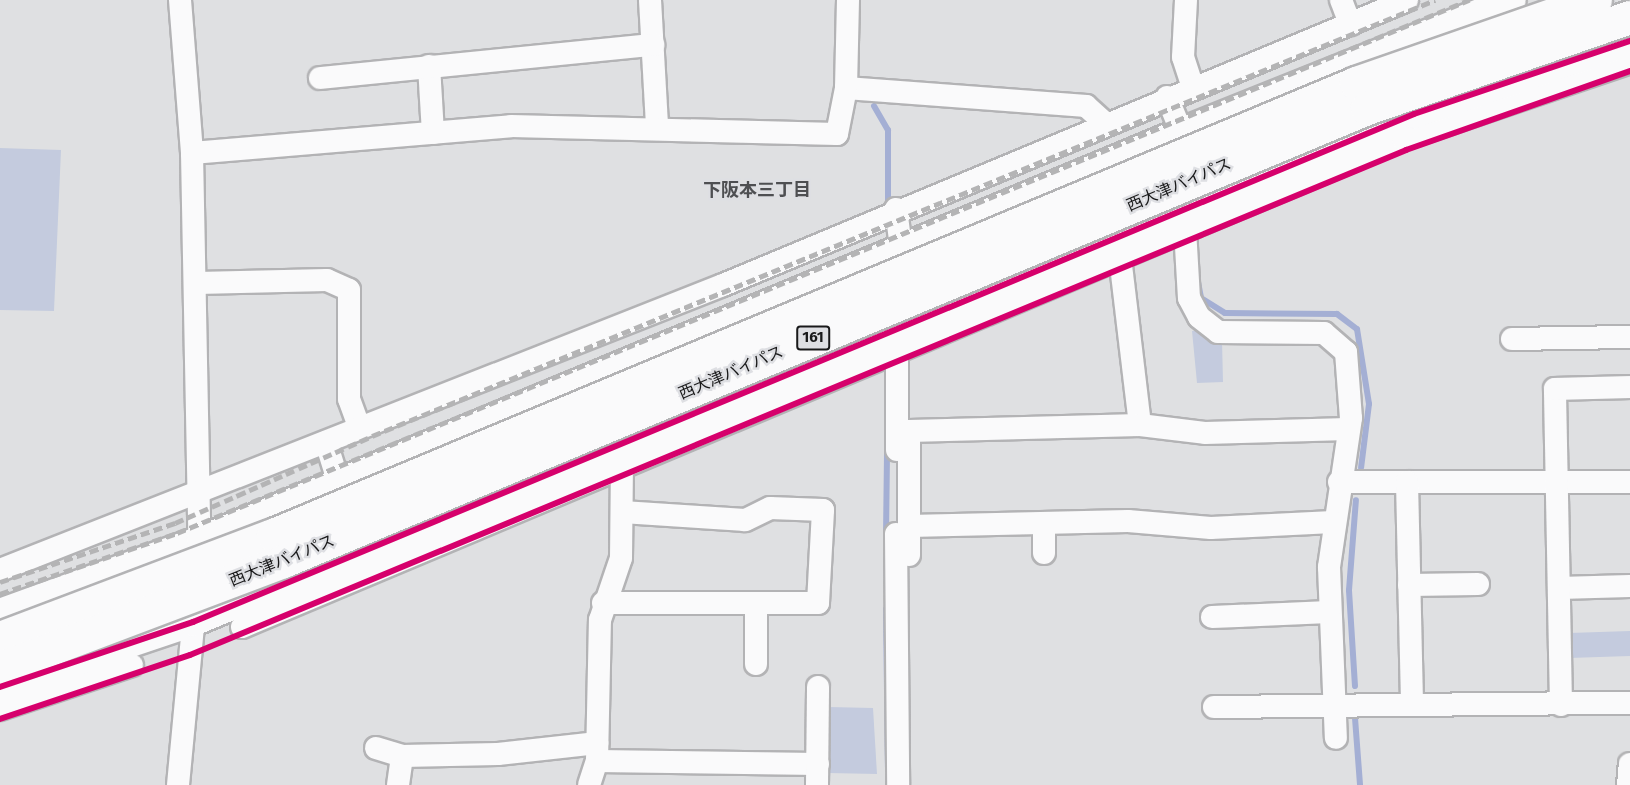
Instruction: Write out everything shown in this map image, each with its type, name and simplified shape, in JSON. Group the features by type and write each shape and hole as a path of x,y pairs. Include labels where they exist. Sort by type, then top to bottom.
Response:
{"highway":[{"name":"西大津バイパス","path":"0,638 273,535 1356,83 1595,0"},
{"name":"西大津バイパス","path":"0,668 283,561 1367,108 1630,17"}],"street":[{"path":"178,785 201,540 198,492 197,283 192,153 180,0"},
{"path":"650,0 657,127"},
{"path":"192,153 511,126 605,131 657,127 837,134 846,88 848,0"},
{"path":"1186,0 1183,57 1193,87"},
{"path":"1341,0 1350,24"},
{"path":"0,570 723,285 896,209 1407,0"},
{"path":"0,613 201,540 1182,132 1512,0"},
{"path":"0,709 193,622 281,598 1213,206 1414,114 1630,41"},
{"path":"320,78 653,45"},
{"path":"434,533 622,467 897,349 931,323 1120,257 1185,230 1213,206 1630,63"},
{"path":"429,66 433,133"},
{"path":"846,88 1086,106 1105,123"},
{"path":"1167,97 1213,206"},
{"path":"896,209 897,252 931,323"},
{"path":"1185,230 1189,298 1199,317 1218,332 1324,333 1346,352 1348,429 1333,522 1329,612 1336,703 1336,738"},
{"path":"1120,257 1140,425"},
{"path":"197,283 327,280 349,290 349,399 360,429"},
{"path":"1512,339 1630,337"},
{"path":"897,349 898,785"},
{"path":"1561,705 1555,388 1630,387"},
{"path":"909,555 909,431 1140,425 1205,433 1348,429"},
{"path":"326,442 338,484 368,561"},
{"path":"590,785 597,752 603,603 621,558 622,467"},
{"path":"1340,482 1557,484 1630,482"},
{"path":"1407,482 1412,703"},
{"path":"603,603 818,603 823,510 770,508 745,520 622,512"},
{"path":"909,526 1128,521 1211,528 1333,522"},
{"path":"1044,523 1044,553"},
{"path":"1409,585 1478,584"},
{"path":"1559,588 1630,586"},
{"path":"242,627 281,598"},
{"path":"756,603 756,664"},
{"path":"1212,617 1329,612"},
{"path":"0,687 45,690 132,664"},
{"path":"376,748 402,756 597,752 818,774 818,687"},
{"path":"1214,707 1336,703 1561,705 1630,703"},
{"path":"398,785 402,756"},
{"path":"1628,785 1630,764"}],"shaded area":[{"path":"0,148 61,150 54,311 0,310"},
{"path":"1201,330 1222,340 1223,382 1197,383 1192,331"},
{"path":"1630,631 1630,656 1569,658 1569,633"},
{"path":"829,707 873,708 877,774 828,773"}],"waterway":[{"path":"874,106 888,130 888,202"},
{"path":"1198,282 1201,298 1225,313 1337,314 1357,329 1369,404 1361,468"},
{"path":"886,536 887,450"},
{"path":"1355,686 1349,590 1356,500"},
{"path":"886,609 888,767"},
{"path":"1355,718 1360,785"}],"railway":[{"path":"0,582 175,523 372,436 1435,0"},
{"path":"0,594 177,533 1469,0"}],"cycle path":[{"path":"0,687 193,622 1414,114 1630,41"},
{"path":"0,719 190,655 1406,150 1630,71"}],"district":[{"name":"下阪本三丁目","path":"757,190"}]}
